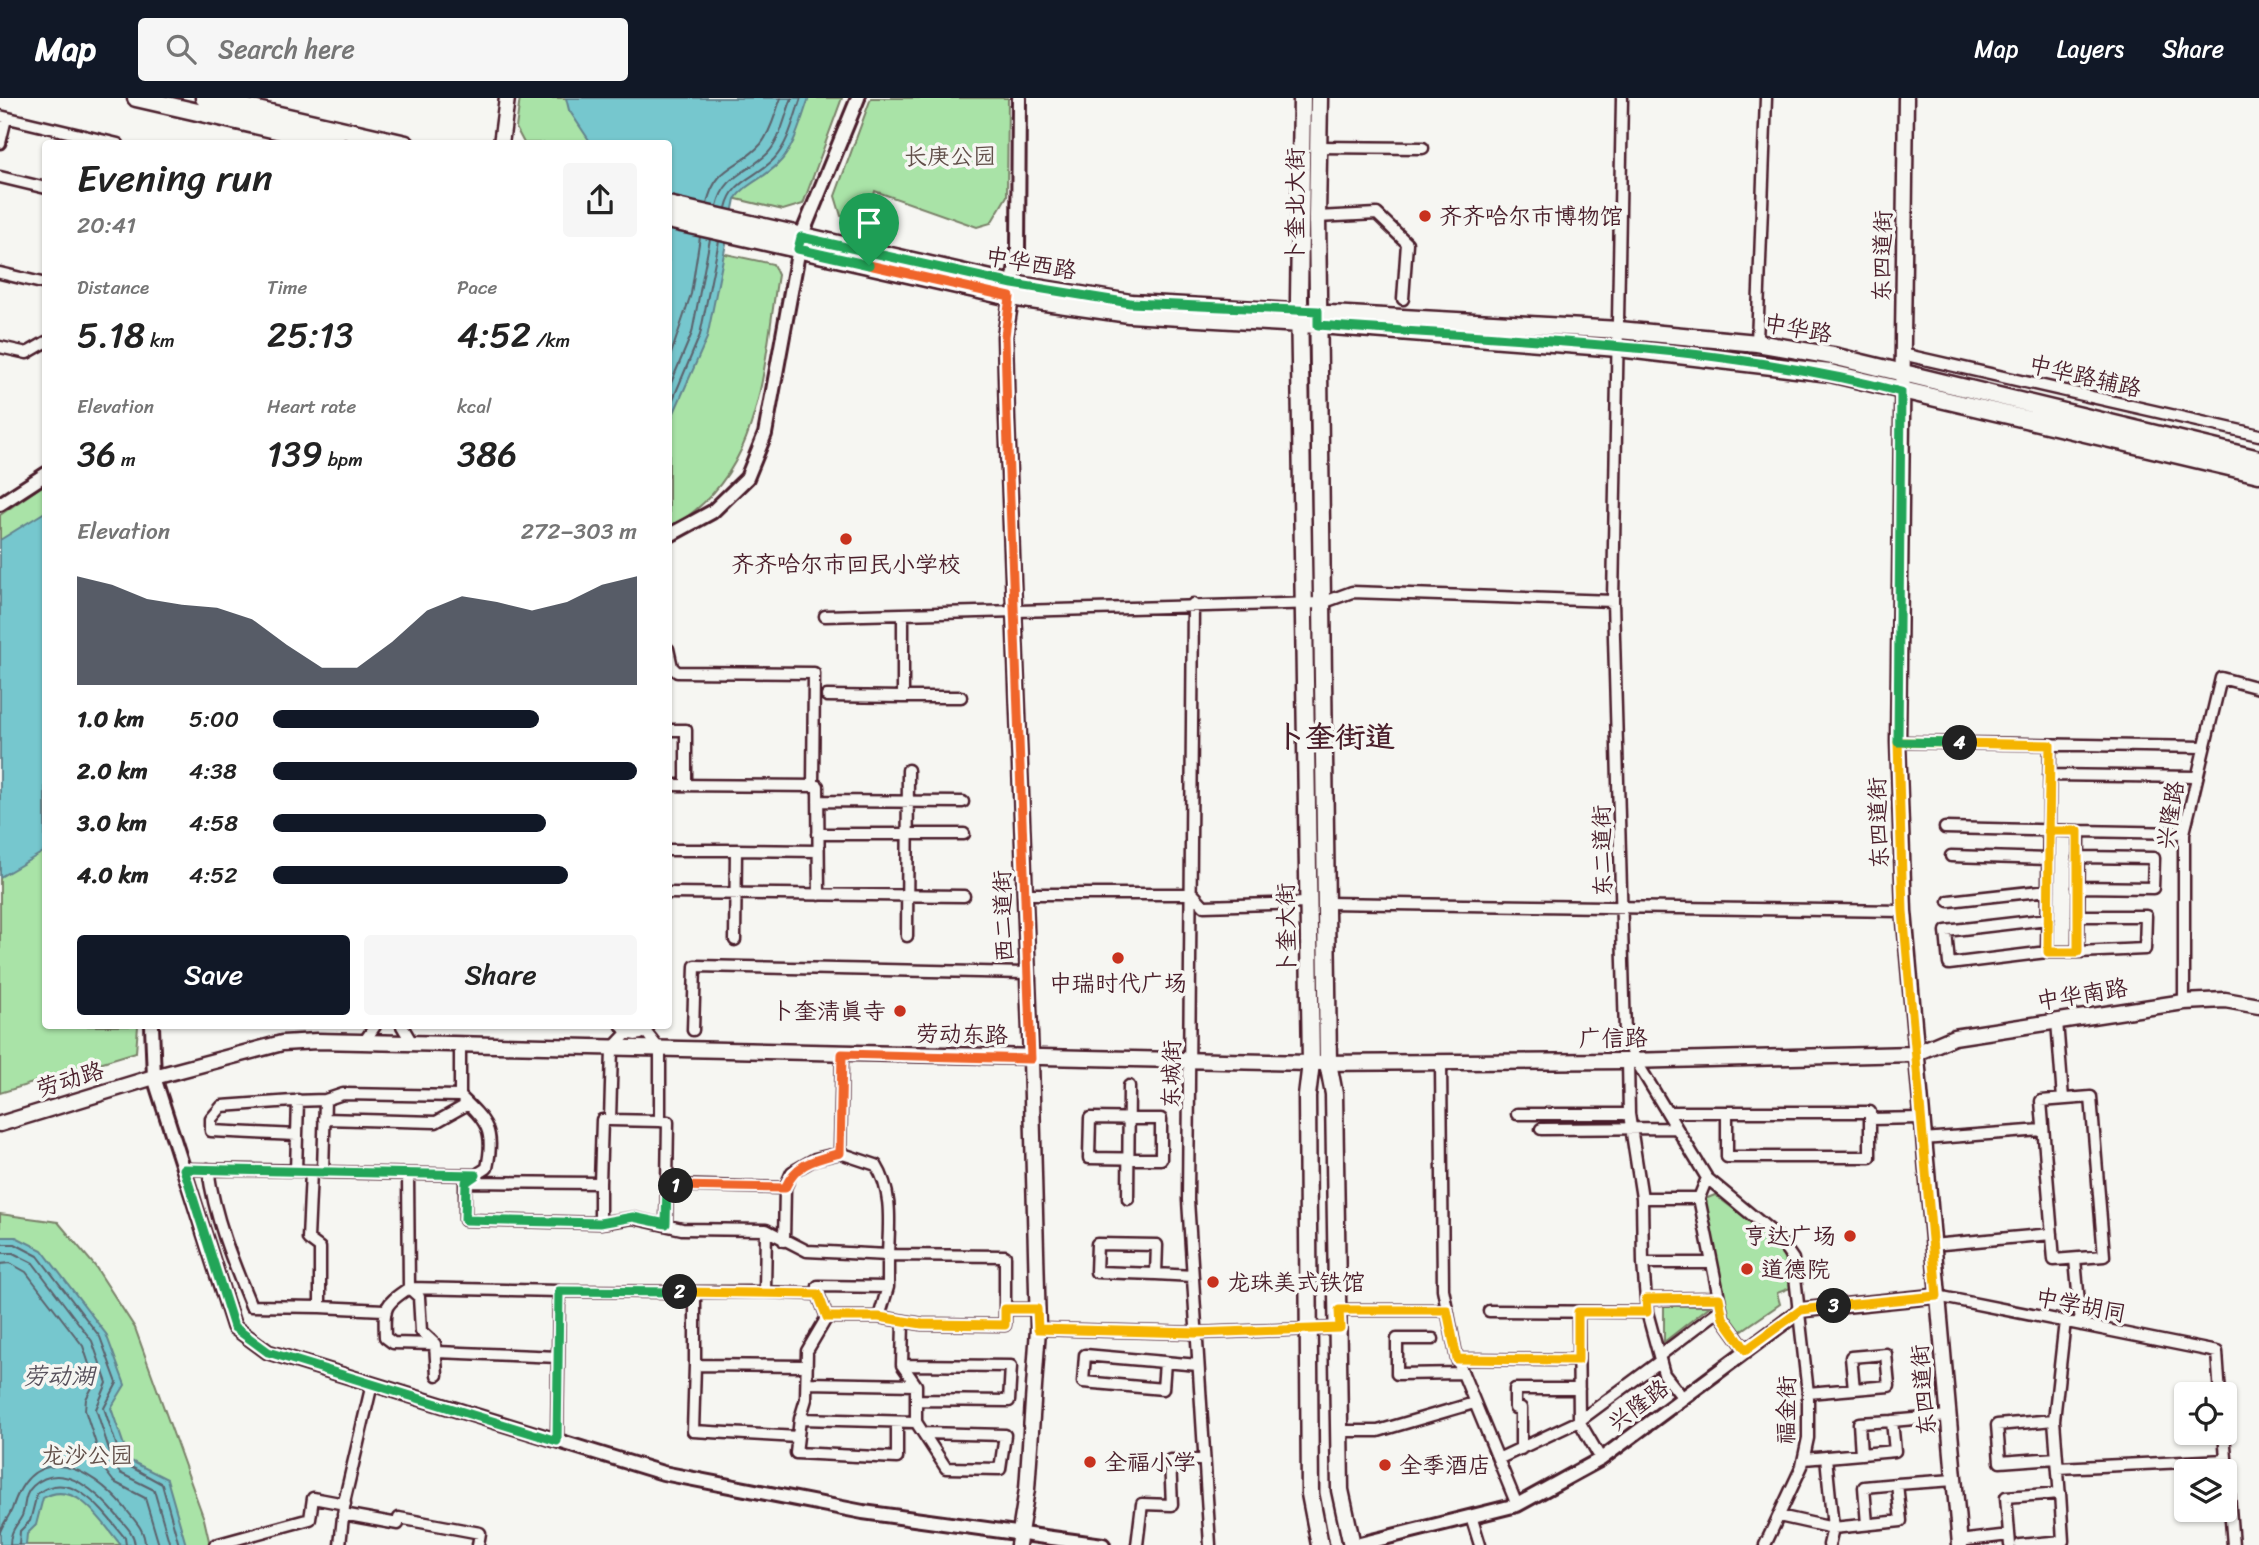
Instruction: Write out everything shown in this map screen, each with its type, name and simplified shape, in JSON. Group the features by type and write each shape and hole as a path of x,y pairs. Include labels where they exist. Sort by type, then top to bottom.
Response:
{"main road":[{"path":"136,98 206,102 386,140"},
{"path":"502,140 507,98"},
{"name":"卜奎北大街","path":"1300,317 1302,98"},
{"name":"卜奎北大街","path":"1318,318 1319,98"},
{"name":"东四道街","path":"1906,98 1898,742 1903,911 1959,1543"},
{"path":"206,102 325,140"},
{"path":"672,206 740,230"},
{"name":"中华西路","path":"672,221 740,230 1012,291 1318,318"},
{"name":"西二道街","path":"1012,291 1005,336 1038,1329 1027,1489 1019,1539"},
{"name":"卜奎大街","path":"1300,317 1308,903 1319,1063 1334,1094 1340,1328 1340,1490 1354,1545"},
{"name":"卜奎大街","path":"1318,318 1325,903 1319,1063 1307,1096 1310,1494 1320,1545"},
{"name":"中华路","path":"1318,318 1619,330 1757,343 1833,356 2259,459"},
{"name":"中华路","path":"1318,318 1618,348 1830,373 1901,392 2259,474"},
{"name":"中华南路","path":"1914,1054 1954,1037 2184,1002 2225,1000 2259,1006"},
{"name":"劳动东路","path":"154,1077 282,1044 364,1042 1031,1059 1319,1063"},
{"name":"广信路","path":"1319,1063 1632,1061 1914,1054"},
{"name":"劳动路","path":"0,1124 154,1077"}],"street":[{"path":"672,534 712,512 747,478 765,434 799,243 858,98"},
{"path":"1012,291 1018,251 1019,98"},
{"name":"东二道街","path":"1622,98 1613,601 1625,1034 1632,1061 1667,1112 1706,1178 1777,1236 1793,1259 1801,1310"},
{"path":"1757,343 1766,98"},
{"path":"0,143 3,117 99,140"},
{"path":"1317,147 1423,148"},
{"path":"0,177 42,187"},
{"path":"1317,217 1377,215 1407,243 1404,299"},
{"path":"0,273 42,283"},
{"path":"0,347 27,353 42,344"},
{"name":"中华路辅路","path":"1902,354 2259,435"},
{"path":"0,504 42,477"},
{"path":"825,616 1014,612 1193,604 1322,603 1352,592 1613,601"},
{"name":"东城街","path":"1193,604 1188,1200 1210,1545"},
{"path":"903,614 903,697"},
{"path":"672,669 677,672 814,673 813,786"},
{"name":"兴隆路","path":"2184,1002 2184,833 2204,747 2221,678 2259,688"},
{"path":"827,696 961,697"},
{"path":"672,730 686,730 686,785"},
{"path":"1898,742 2204,747"},
{"path":"2048,952 2050,745"},
{"path":"907,936 908,770"},
{"path":"2049,775 2197,777"},
{"path":"672,785 818,786 819,895"},
{"path":"818,800 963,802"},
{"path":"1945,828 2184,833"},
{"path":"2078,831 2078,952"},
{"path":"818,834 964,834"},
{"path":"672,850 818,851"},
{"path":"735,940 736,850"},
{"path":"1951,856 2048,859"},
{"path":"2078,857 2154,858 2154,888 2078,887"},
{"path":"1949,901 2048,890"},
{"path":"672,893 964,896"},
{"path":"1025,894 1192,894 1204,906 1308,903"},
{"path":"1325,903 1903,911"},
{"path":"2048,919 1946,930 1949,964 2048,952 2145,949 2146,916 2078,916"},
{"path":"693,1030 695,966 1028,973"},
{"path":"2057,1021 2063,1099"},
{"path":"152,1029 154,1077 234,1327 268,1352 663,1474 1019,1539 1103,1545"},
{"path":"364,1042 373,1029"},
{"path":"404,1029 412,1044"},
{"path":"610,1121 612,1049 624,1029 636,1036 646,1029"},
{"path":"648,1029 660,1050 660,1121"},
{"path":"460,1045 464,1100"},
{"path":"840,1153 842,1054"},
{"path":"1632,1061 1629,1114 1642,1198 1647,1312 1664,1374 1683,1398"},
{"path":"1441,1063 1443,1289 1457,1359 1517,1504"},
{"path":"1128,1199 1129,1086"},
{"path":"297,1135 211,1131 211,1119 222,1106 325,1100 343,1094 464,1100 484,1118 493,1142 487,1168 466,1182"},
{"path":"2091,1097 2104,1256 2054,1261 2041,1101 2063,1099 2091,1097"},
{"path":"296,1171 298,1100"},
{"path":"323,1171 325,1100"},
{"path":"324,1119 436,1122 464,1100"},
{"path":"1667,1112 1727,1112 1870,1112 1870,1157 1727,1157 1727,1112"},
{"path":"1517,1114 1629,1114"},
{"path":"1090,1118 1161,1118 1161,1159 1129,1159 1089,1158 1090,1118"},
{"path":"1870,1119 1920,1118"},
{"path":"600,1223 602,1120 668,1122 666,1224"},
{"path":"1541,1129 1676,1128"},
{"path":"1923,1139 2043,1130"},
{"path":"784,1241 785,1188 792,1172 815,1159 840,1153 876,1165 884,1178 889,1202 888,1287 879,1317"},
{"path":"184,1169 476,1175"},
{"path":"208,1169 211,1189 234,1267 251,1306 384,1310"},
{"path":"311,1171 308,1239 320,1248 320,1307"},
{"path":"408,1174 409,1288 419,1297 421,1331 436,1348 437,1375"},
{"path":"1706,1178 1699,1198 1723,1318 1746,1350"},
{"path":"466,1182 600,1183"},
{"path":"466,1182 465,1220 600,1223 633,1217 682,1229 766,1230 807,1251 1005,1256 1005,1325 903,1321 879,1317 827,1317"},
{"path":"667,1185 785,1188"},
{"path":"1642,1198 1699,1198"},
{"path":"765,1292 766,1230"},
{"path":"1933,1245 2052,1234"},
{"path":"1156,1274 1157,1245 1097,1244 1096,1272 1193,1276"},
{"path":"2075,1259 2081,1325"},
{"path":"1643,1263 1712,1263"},
{"path":"827,1317 818,1294 818,1286 888,1287"},
{"path":"558,1357 393,1343 385,1338 384,1310 409,1288 818,1294"},
{"path":"557,1441 559,1291"},
{"path":"695,1292 693,1431 798,1437"},
{"path":"1801,1310 1937,1296"},
{"name":"中学胡同","path":"1937,1296 2217,1352 2220,1382"},
{"path":"1646,1299 1720,1304"},
{"path":"1498,1460 1579,1421 1659,1359 1720,1304"},
{"path":"1005,1309 1037,1309"},
{"path":"1339,1310 1447,1310"},
{"name":"兴隆路","path":"1354,1545 1517,1504 1601,1459 1801,1310"},
{"name":"福金街","path":"1765,1545 1804,1459 1808,1438 1808,1393 1801,1310"},
{"path":"1489,1311 1647,1312"},
{"path":"1578,1312 1579,1421 1601,1459"},
{"path":"827,1317 807,1351 806,1399 800,1419 796,1453 897,1458 897,1422"},
{"path":"903,1321 902,1365 916,1385 916,1422 946,1468 1000,1469 1005,1435 924,1433"},
{"path":"2020,1545 2063,1541 2054,1420 2065,1321"},
{"path":"1038,1329 1196,1333 1340,1328"},
{"path":"1433,1339 1397,1339 1397,1374 1462,1373"},
{"path":"1808,1393 1889,1386 1886,1353 1851,1357 1854,1389"},
{"path":"1165,1362 1163,1389 1083,1382 1086,1355 1165,1362 1198,1365"},
{"path":"1457,1359 1578,1360"},
{"path":"695,1364 807,1366"},
{"path":"902,1365 1011,1366 1009,1401 916,1399"},
{"path":"807,1383 916,1385"},
{"path":"340,1545 344,1509 372,1384"},
{"path":"1521,1449 1521,1408 1515,1408 1516,1388 1579,1389"},
{"path":"1340,1431 1378,1431 1474,1403"},
{"path":"1861,1454 1859,1423 1948,1416"},
{"path":"800,1419 916,1422"},
{"path":"2054,1420 1997,1425 2000,1462 2174,1461"},
{"path":"1804,1459 1895,1451 1892,1421"},
{"path":"1826,1457 1833,1528 1829,1545"},
{"path":"1137,1545 1142,1504 1172,1505 1170,1460 1204,1460"},
{"path":"1867,1524 1864,1487 1954,1480"},
{"path":"1779,1516 1833,1528 1901,1521 1897,1484"},
{"path":"1959,1543 2010,1540 2006,1497 2060,1493 2060,1498"},
{"path":"215,1545 310,1519 313,1498 398,1524 399,1518 480,1533 478,1545"},
{"path":"1471,1516 1480,1545"},
{"path":"2232,1522 2234,1545"}],"green space":[{"path":"520,98 842,98 803,204 783,210 672,184 672,140 522,140 516,128"},
{"name":"长庚公园","path":"871,98 1008,98 1007,196 991,223 977,227 875,191 870,211 873,222 841,216 835,196"},
{"path":"672,243 773,264 778,275 762,383 753,418 741,450 724,480 700,506 672,526"},
{"path":"42,486 42,1029 138,1029 136,1052 0,1093 0,515"},
{"name":"道德院","path":"1715,1195 1775,1240 1782,1252 1793,1287 1777,1293 1780,1304 1738,1333 1724,1302 1712,1251 1705,1199"},
{"name":"劳动湖","path":"0,1214 58,1222 95,1266 135,1328 204,1519 210,1545 0,1545"},
{"path":"1664,1306 1710,1306 1664,1342"}],"water":[{"path":"566,98 809,98 797,133 784,157 735,199 707,338 672,417 672,140 589,140 569,110"},
{"path":"42,514 42,853 0,877 0,540"},
{"name":"劳动湖","path":"0,1237 16,1237 42,1250 106,1334 125,1385 111,1408 129,1460 167,1479 186,1545 121,1545 88,1506 67,1494 55,1493 43,1498 36,1525 27,1534 26,1545 0,1545"}],"place":[{"name":"齐齐哈尔市博物馆","path":"1425,216"},
{"name":"齐齐哈尔市回民小学校","path":"846,539"},
{"name":"中瑞时代广场","path":"1118,958"},
{"name":"卜奎清真寺","path":"900,1011"},
{"name":"亨达广场","path":"1850,1236"},
{"name":"道德院","path":"1747,1269"},
{"name":"龙珠美式铁馆","path":"1213,1282"},
{"name":"全福小学","path":"1090,1462"},
{"name":"全季酒店","path":"1385,1465"}],"district":[{"name":"卜奎街道","path":"1335,737"}],"route":[{"path":"869,265 798,249 801,237 1013,284 1130,303 1318,311 1318,325 1618,348 1754,363 1830,373 1901,392 1898,742 1974,744 2050,745 2049,775 2048,831 2078,831 2078,952 2048,952 2048,831 2050,745 1898,742 1903,911 1937,1296 1801,1310 1746,1350 1723,1318 1719,1298 1646,1299 1647,1312 1578,1312 1578,1360 1457,1359 1447,1310 1339,1310 1340,1328 1196,1333 1038,1329 1037,1309 1005,1309 1005,1325 922,1324 879,1317 827,1317 818,1294 559,1291 557,1441 268,1352 234,1327 184,1169 476,1175 466,1182 465,1220 600,1223 633,1217 666,1224 667,1185 785,1188 792,1172 815,1159 840,1153 842,1054 1031,1059 1007,420 1005,336 1010,297 869,265"}],"park label":[{"name":"龙沙公园","path":"87,1455"}]}
